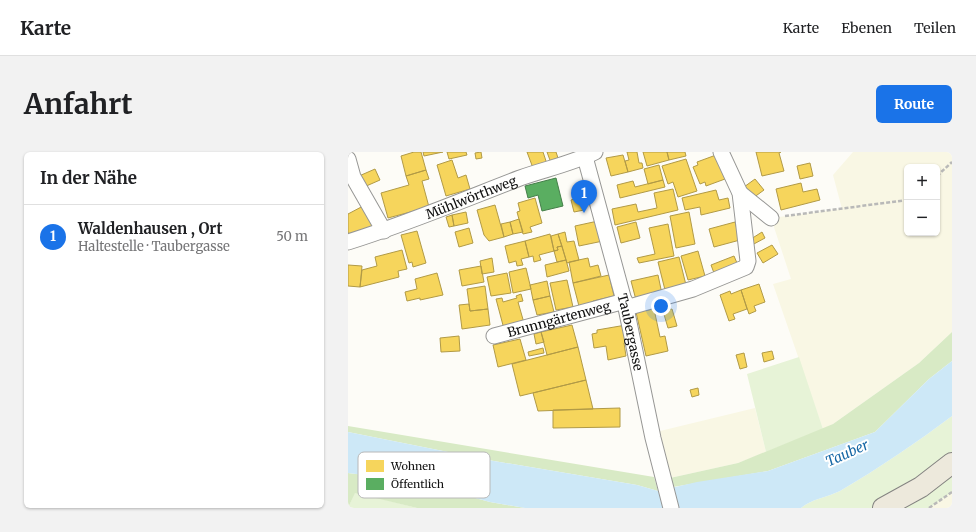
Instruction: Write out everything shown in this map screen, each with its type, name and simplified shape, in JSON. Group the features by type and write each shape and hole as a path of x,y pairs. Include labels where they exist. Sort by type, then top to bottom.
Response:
{"main road":[{"path":"883,508 921,486 952,463"}],"street":[{"name":"Brunngärtenweg","path":"494,336 693,289 746,267 748,261 740,194 721,152"},
{"name":"Mühlwörthweg","path":"348,242 384,231 527,175 590,154"},
{"name":"Taubergasse","path":"590,154 626,304 653,438 671,508"},
{"path":"348,159 353,177 384,231"},
{"path":"740,194 771,218"}],"path":[{"path":"940,173 952,162"},
{"path":"771,218 904,200"},
{"path":"929,508 952,492"}],"shaded area":[{"path":"853,152 952,152 952,332 919,363 833,424 823,429 773,284 791,279 771,218 842,209 833,175"},
{"path":"755,408 766,452 738,463 670,478 660,431"},
{"path":"952,492 952,508 929,508"}],"green space":[{"path":"952,332 952,361 929,379 875,432 768,471 673,487 670,478 738,463 833,424 919,363"},
{"path":"799,357 823,429 766,452 747,374"},
{"path":"952,416 952,492 929,508 801,508 810,502 840,491 855,482 925,436"},
{"path":"348,426 654,477 658,491 637,485 490,460 490,452 448,452 348,432"},
{"path":"348,473 358,474 358,494 355,493 348,508"},
{"path":"355,492 358,493 358,498 378,498 417,508 348,508"},
{"path":"376,498 475,498 525,508 417,508"}],"water":[{"name":"Tauber","path":"952,361 952,416 925,436 855,482 840,491 810,502 801,508 525,508 475,498 490,498 490,460 637,485 658,491 697,482 768,471 875,432 929,379"},
{"path":"348,432 448,452 358,452 358,474 348,473"}],"building: Wohnen":[{"path":"414,152 421,152 426,170 406,176 401,156"},
{"path":"423,152 443,152 424,156"},
{"path":"447,152 466,152 467,155 449,159"},
{"path":"481,152 482,158 476,159 475,153"},
{"path":"527,152 543,152 547,164 533,168"},
{"path":"547,152 556,152 559,161 551,163"},
{"path":"627,152 637,152 639,163 642,163 643,168 628,172 625,161 629,160"},
{"path":"643,152 667,152 669,160 647,166"},
{"path":"667,152 685,152 686,156 669,160"},
{"path":"756,152 781,152 779,153 784,171 762,176"},
{"path":"623,155 628,172 611,176 606,158"},
{"path":"716,155 725,179 706,186 705,182 700,184 693,167 698,165 697,162"},
{"path":"686,159 697,191 678,197 673,182 668,184 662,166"},
{"path":"452,160 458,178 466,175 470,189 446,196 437,165"},
{"path":"810,163 813,176 800,179 797,166"},
{"path":"659,165 663,180 648,184 644,169"},
{"path":"375,169 380,180 364,187 359,176"},
{"path":"426,170 429,179 422,181 429,207 388,218 381,193 409,185 406,176"},
{"path":"755,179 764,190 753,198 744,187"},
{"path":"663,180 665,187 620,198 617,185 633,181 635,187"},
{"path":"801,183 803,192 817,189 820,200 781,210 776,189"},
{"path":"673,189 678,210 615,225 612,209 636,204 638,212 657,208 654,193"},
{"path":"716,190 719,200 728,198 730,208 701,215 700,207 685,210 682,198"},
{"path":"581,197 584,210 574,212 571,200"},
{"path":"535,198 542,223 530,227 532,232 523,234 517,212 520,211 518,203"},
{"path":"365,205 374,225 350,237 348,232 348,214"},
{"path":"495,205 504,237 489,241 484,235 477,210"},
{"path":"466,212 468,223 454,226 452,215"},
{"path":"689,212 695,244 676,248 670,216"},
{"path":"452,215 454,226 449,227 446,217"},
{"path":"519,219 523,232 513,234 510,222"},
{"path":"598,221 603,241 579,246 575,226"},
{"path":"510,222 513,234 504,237 501,224"},
{"path":"636,222 640,238 621,243 617,227"},
{"path":"735,222 740,240 714,247 709,229"},
{"path":"668,224 674,256 639,263 637,258 655,254 649,228"},
{"path":"469,228 473,243 459,247 455,232"},
{"path":"417,231 426,263 413,267 412,262 409,263 401,235"},
{"path":"565,232 567,242 574,241 579,260 567,263 558,234"},
{"path":"762,232 765,238 752,245 751,239"},
{"path":"550,234 554,251 539,255 541,260 534,262 533,256 529,257 525,241"},
{"path":"558,234 562,246 557,247 558,250 554,251 551,236"},
{"path":"525,241 529,257 521,259 523,265 517,266 516,261 509,263 505,246"},
{"path":"772,245 778,254 763,263 757,253"},
{"path":"562,246 566,260 557,262 554,251 558,250 557,247"},
{"path":"402,250 407,269 398,271 399,277 360,287 362,270 377,266 375,257"},
{"path":"698,251 705,276 688,280 681,256"},
{"path":"734,256 737,263 714,273 711,265"},
{"path":"679,257 686,285 665,290 658,262"},
{"path":"492,258 494,272 482,274 480,261"},
{"path":"588,258 590,267 598,265 601,276 573,283 569,262"},
{"path":"566,260 569,271 547,277 545,265"},
{"path":"348,265 362,266 360,287 348,286"},
{"path":"481,266 484,282 462,286 459,270"},
{"path":"526,268 531,289 513,293 509,272"},
{"path":"437,273 443,295 407,301 405,292 417,289 415,279"},
{"path":"507,273 511,293 491,296 487,277"},
{"path":"609,275 614,296 593,301 594,306 580,310 573,283"},
{"path":"658,275 662,294 636,300 631,281"},
{"path":"567,280 573,307 556,310 550,283"},
{"path":"547,281 550,296 533,300 530,285"},
{"path":"759,284 765,302 754,306 756,311 749,314 741,290"},
{"path":"485,286 488,309 470,311 467,289"},
{"path":"741,290 747,309 733,314 735,319 729,321 720,295 730,291 731,294"},
{"path":"521,294 523,301 518,302 524,323 504,329 496,299 502,298 503,302 517,298 516,296"},
{"path":"550,296 554,312 537,315 533,300"},
{"path":"469,304 470,311 488,309 490,325 462,329 459,305"},
{"path":"654,309 660,337 665,336 668,351 646,356 636,312"},
{"path":"672,309 677,326 668,328 663,311"},
{"path":"572,325 578,347 547,355 541,332"},
{"path":"626,325 629,342 624,343 626,356 608,360 606,346 594,348 592,334 597,333 597,330"},
{"path":"541,332 544,342 536,344 534,334"},
{"path":"459,336 460,351 441,352 440,338"},
{"path":"520,339 526,360 498,367 493,345"},
{"path":"578,347 586,380 520,396 512,364"},
{"path":"543,348 544,353 529,356 528,352"},
{"path":"772,351 774,359 764,362 762,353"},
{"path":"744,353 747,367 740,369 736,355"},
{"path":"586,380 593,409 538,411 533,393"},
{"path":"698,388 699,395 692,397 690,390"},
{"path":"620,408 620,427 553,428 553,410"}],"building: Öffentlich":[{"path":"556,178 563,206 542,211 538,195 528,198 525,186"}],"place":[{"name":"Waldenhausen , Ort","path":"584,213"}]}
